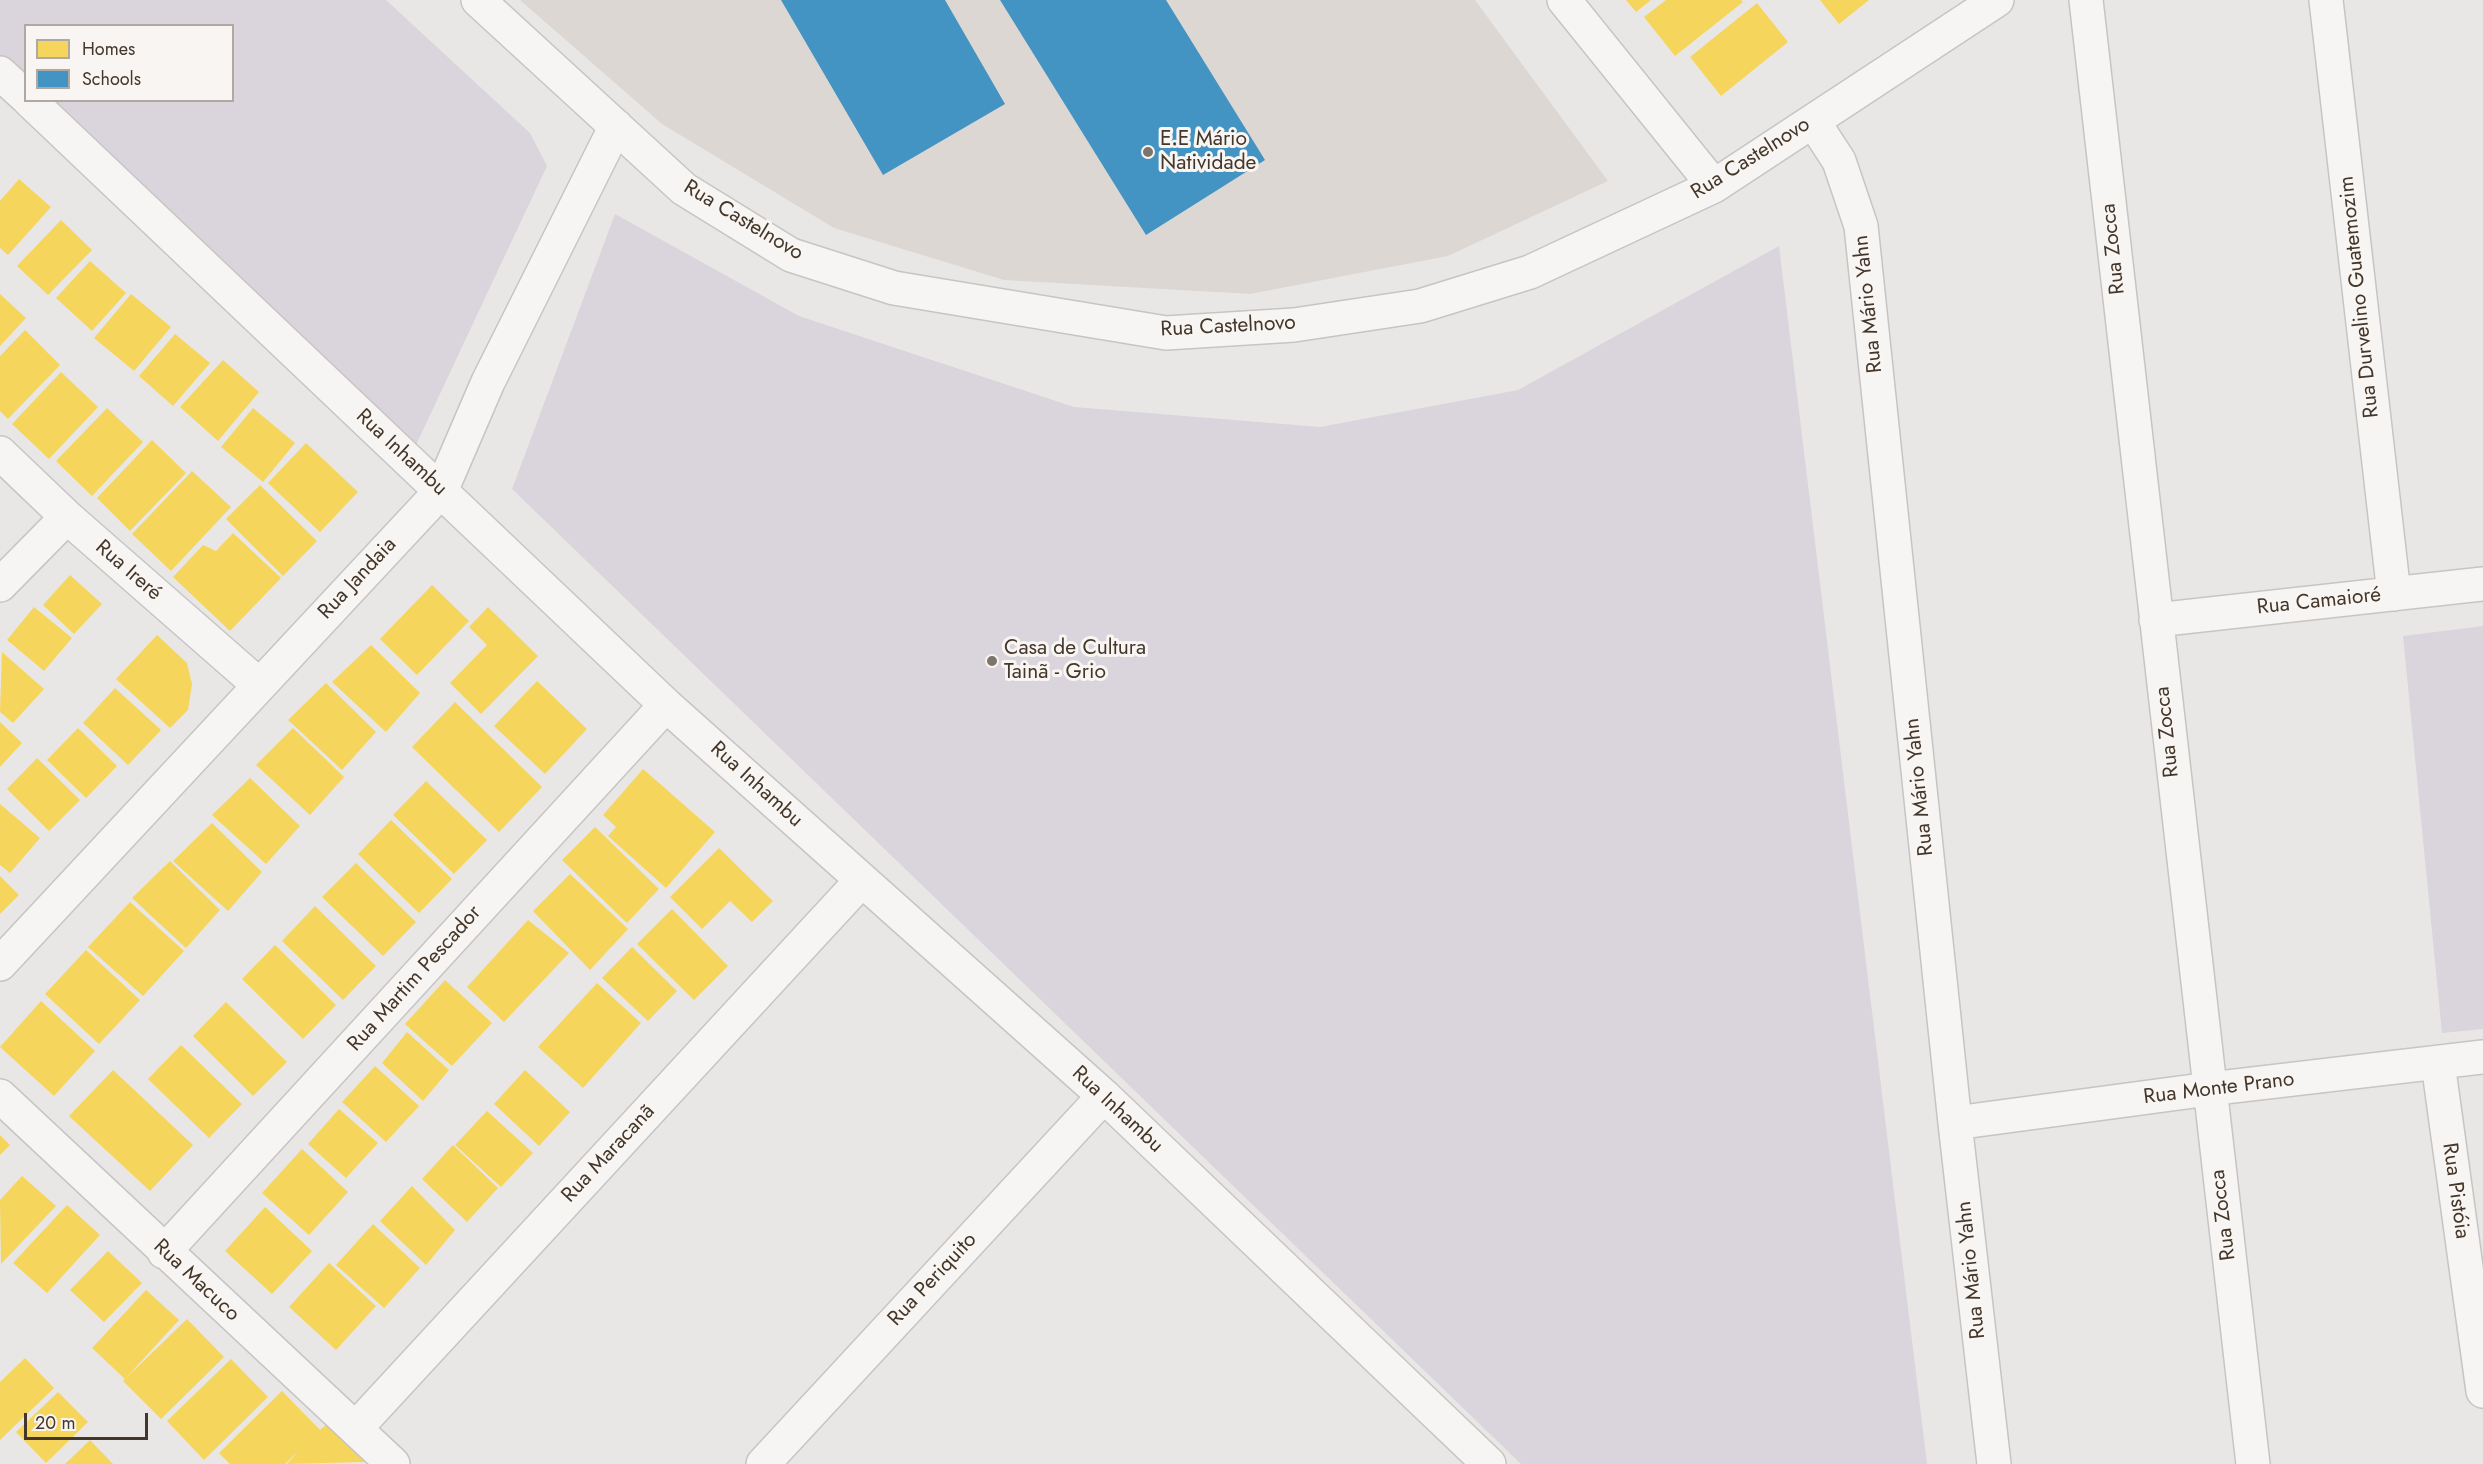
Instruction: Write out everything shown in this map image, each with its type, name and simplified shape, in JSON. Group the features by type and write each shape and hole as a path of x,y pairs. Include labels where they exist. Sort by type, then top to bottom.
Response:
{"street":[{"name":"Rua Castelnovo","path":"478,0 684,189 791,255 894,288 1166,333 1294,325 1420,306 1530,272 1714,186 1997,0"},
{"path":"1564,0 1714,186"},
{"name":"Rua Zocca","path":"2086,0 2253,1464"},
{"name":"Rua Durvelino Guatemozim","path":"2326,0 2394,594"},
{"name":"Rua Inhambu","path":"0,73 24,96"},
{"name":"Rua Inhambu","path":"30,102 666,705 1104,1096 1489,1464"},
{"name":"Rua Mário Yahn","path":"1813,120 1839,161 1861,226 1955,1123 1994,1464"},
{"name":"Rua Jandaia","path":"0,964 441,491 488,382 616,126"},
{"name":"Rua Ireré","path":"0,453 67,517 259,685"},
{"path":"0,585 67,517"},
{"name":"Rua Camaioré","path":"2156,620 2483,584"},
{"name":"Rua Martim Pescador","path":"164,1252 666,705"},
{"name":"Rua Maracanã","path":"356,1428 862,880"},
{"name":"Rua Monte Prano","path":"1955,1123 2209,1089 2483,1057"},
{"name":"Rua Pistóia","path":"2438,1063 2483,1391"},
{"name":"Rua Macuco","path":"0,1096 393,1464"},
{"name":"Rua Periquito","path":"763,1464 1104,1096"}],"shaded area":[{"path":"0,0 386,0 530,133 547,166 415,447 43,102 234,102 234,24 24,24 24,84 0,61"},
{"name":"E.E Mário Natividade","path":"520,0 1475,0 1608,181 1448,256 1250,294 1004,280 834,228 662,124"},
{"path":"615,214 799,316 1074,407 1320,427 1518,390 1779,246 1927,1464 1521,1464 512,489"},
{"path":"2483,626 2483,1029 2442,1033 2403,636"}],"building: Homes":[{"path":"1626,0 1651,0 1636,12"},
{"path":"1666,0 1741,0 1743,2 1675,56 1644,17"},
{"path":"1820,0 1869,0 1839,24"},
{"path":"1757,3 1788,42 1721,96 1690,57"},
{"path":"19,179 51,207 8,255 0,248 0,201"},
{"path":"61,220 92,250 48,295 17,266"},
{"path":"90,261 126,293 92,331 56,298"},
{"path":"0,294 26,318 0,346"},
{"path":"131,294 171,327 134,371 94,338"},
{"path":"25,330 60,365 8,419 0,411 0,356"},
{"path":"175,334 210,363 173,406 139,376"},
{"path":"223,360 259,392 218,441 180,407"},
{"path":"61,372 98,407 49,459 12,424"},
{"path":"107,408 143,442 92,496 56,461"},
{"path":"253,408 295,443 263,482 221,447"},
{"path":"152,440 186,473 130,531 97,498"},
{"path":"306,443 358,492 320,532 268,483"},
{"path":"192,471 231,507 171,571 132,534"},
{"path":"260,485 317,541 283,576 226,519"},
{"path":"233,533 281,578 230,631 173,577 203,545 216,551"},
{"path":"70,575 102,604 74,634 43,605"},
{"path":"432,585 469,621 417,675 380,639"},
{"path":"34,607 72,638 44,671 7,640"},
{"path":"488,607 538,656 481,714 450,683 487,645 469,627"},
{"path":"157,635 187,663 192,684 188,710 170,728 116,679"},
{"path":"371,645 420,693 386,732 332,682"},
{"path":"2,652 44,689 13,723 0,712"},
{"path":"537,681 587,729 545,774 494,726"},
{"path":"326,683 376,732 342,770 288,720"},
{"path":"115,688 161,730 128,765 83,723"},
{"path":"455,702 542,787 499,832 412,747"},
{"path":"0,722 22,743 0,767"},
{"path":"78,728 117,766 86,798 47,760"},
{"path":"293,728 344,777 310,815 256,765"},
{"path":"37,758 80,800 49,831 7,789"},
{"path":"643,769 715,832 666,888 608,836 616,827 603,815"},
{"path":"250,778 300,826 266,864 212,815"},
{"path":"426,781 487,840 454,874 393,815"},
{"path":"0,804 40,838 10,873 0,865"},
{"path":"391,820 452,879 419,913 358,854"},
{"path":"212,823 262,872 228,911 173,861"},
{"path":"595,827 659,889 627,923 562,860"},
{"path":"719,848 773,901 752,922 730,901 702,929 670,897"},
{"path":"170,861 220,910 186,948 132,898"},
{"path":"356,863 416,922 383,956 322,897"},
{"path":"570,874 628,929 590,970 533,911"},
{"path":"0,876 19,895 0,914"},
{"path":"130,902 184,951 143,996 88,947"},
{"path":"315,906 376,966 343,1000 282,941"},
{"path":"672,909 728,966 694,1000 637,944"},
{"path":"528,920 569,953 504,1022 467,987"},
{"path":"275,945 336,1005 303,1039 242,979"},
{"path":"632,947 677,991 648,1021 602,978"},
{"path":"86,950 140,1000 99,1044 45,994"},
{"path":"445,980 492,1023 452,1066 405,1024"},
{"path":"597,983 641,1023 583,1088 538,1047"},
{"path":"41,1001 95,1051 54,1096 0,1047"},
{"path":"226,1002 287,1062 253,1096 193,1036"},
{"path":"407,1032 449,1070 423,1101 382,1063"},
{"path":"181,1045 242,1104 209,1138 148,1079"},
{"path":"375,1066 419,1106 386,1142 342,1102"},
{"path":"113,1070 193,1145 150,1191 69,1116"},
{"path":"525,1070 570,1112 539,1146 494,1104"},
{"path":"339,1109 378,1143 346,1178 308,1144"},
{"path":"487,1111 533,1153 501,1187 455,1145"},
{"path":"0,1135 10,1145 0,1155"},
{"path":"453,1145 498,1188 467,1222 422,1179"},
{"path":"302,1149 348,1192 309,1235 262,1193"},
{"path":"22,1176 56,1206 1,1264 0,1200"},
{"path":"412,1186 455,1230 426,1265 380,1221"},
{"path":"67,1205 100,1235 47,1293 13,1263"},
{"path":"265,1207 312,1251 272,1294 225,1251"},
{"path":"373,1224 420,1268 384,1308 336,1265"},
{"path":"108,1251 142,1283 104,1322 70,1290"},
{"path":"329,1263 376,1306 336,1350 289,1307"},
{"path":"146,1290 179,1320 125,1379 92,1348"},
{"path":"187,1319 224,1357 161,1419 123,1381"},
{"path":"25,1358 54,1388 0,1440 0,1382"},
{"path":"231,1359 268,1397 204,1460 167,1421"},
{"path":"282,1391 320,1430 327,1424 365,1462 287,1464 299,1450 285,1464 230,1464 219,1453"},
{"path":"58,1392 88,1422 46,1463 16,1432"},
{"path":"90,1440 113,1464 65,1464"}],"building: Schools":[{"path":"781,0 945,0 1005,104 883,175"},
{"name":"E.E Mário Natividade","path":"1000,0 1166,0 1265,160 1146,235"}],"place":[{"name":"E.E Mário Natividade","path":"1148,152"},
{"name":"Casa de Cultura Tainã - Grio","path":"992,661"}]}
